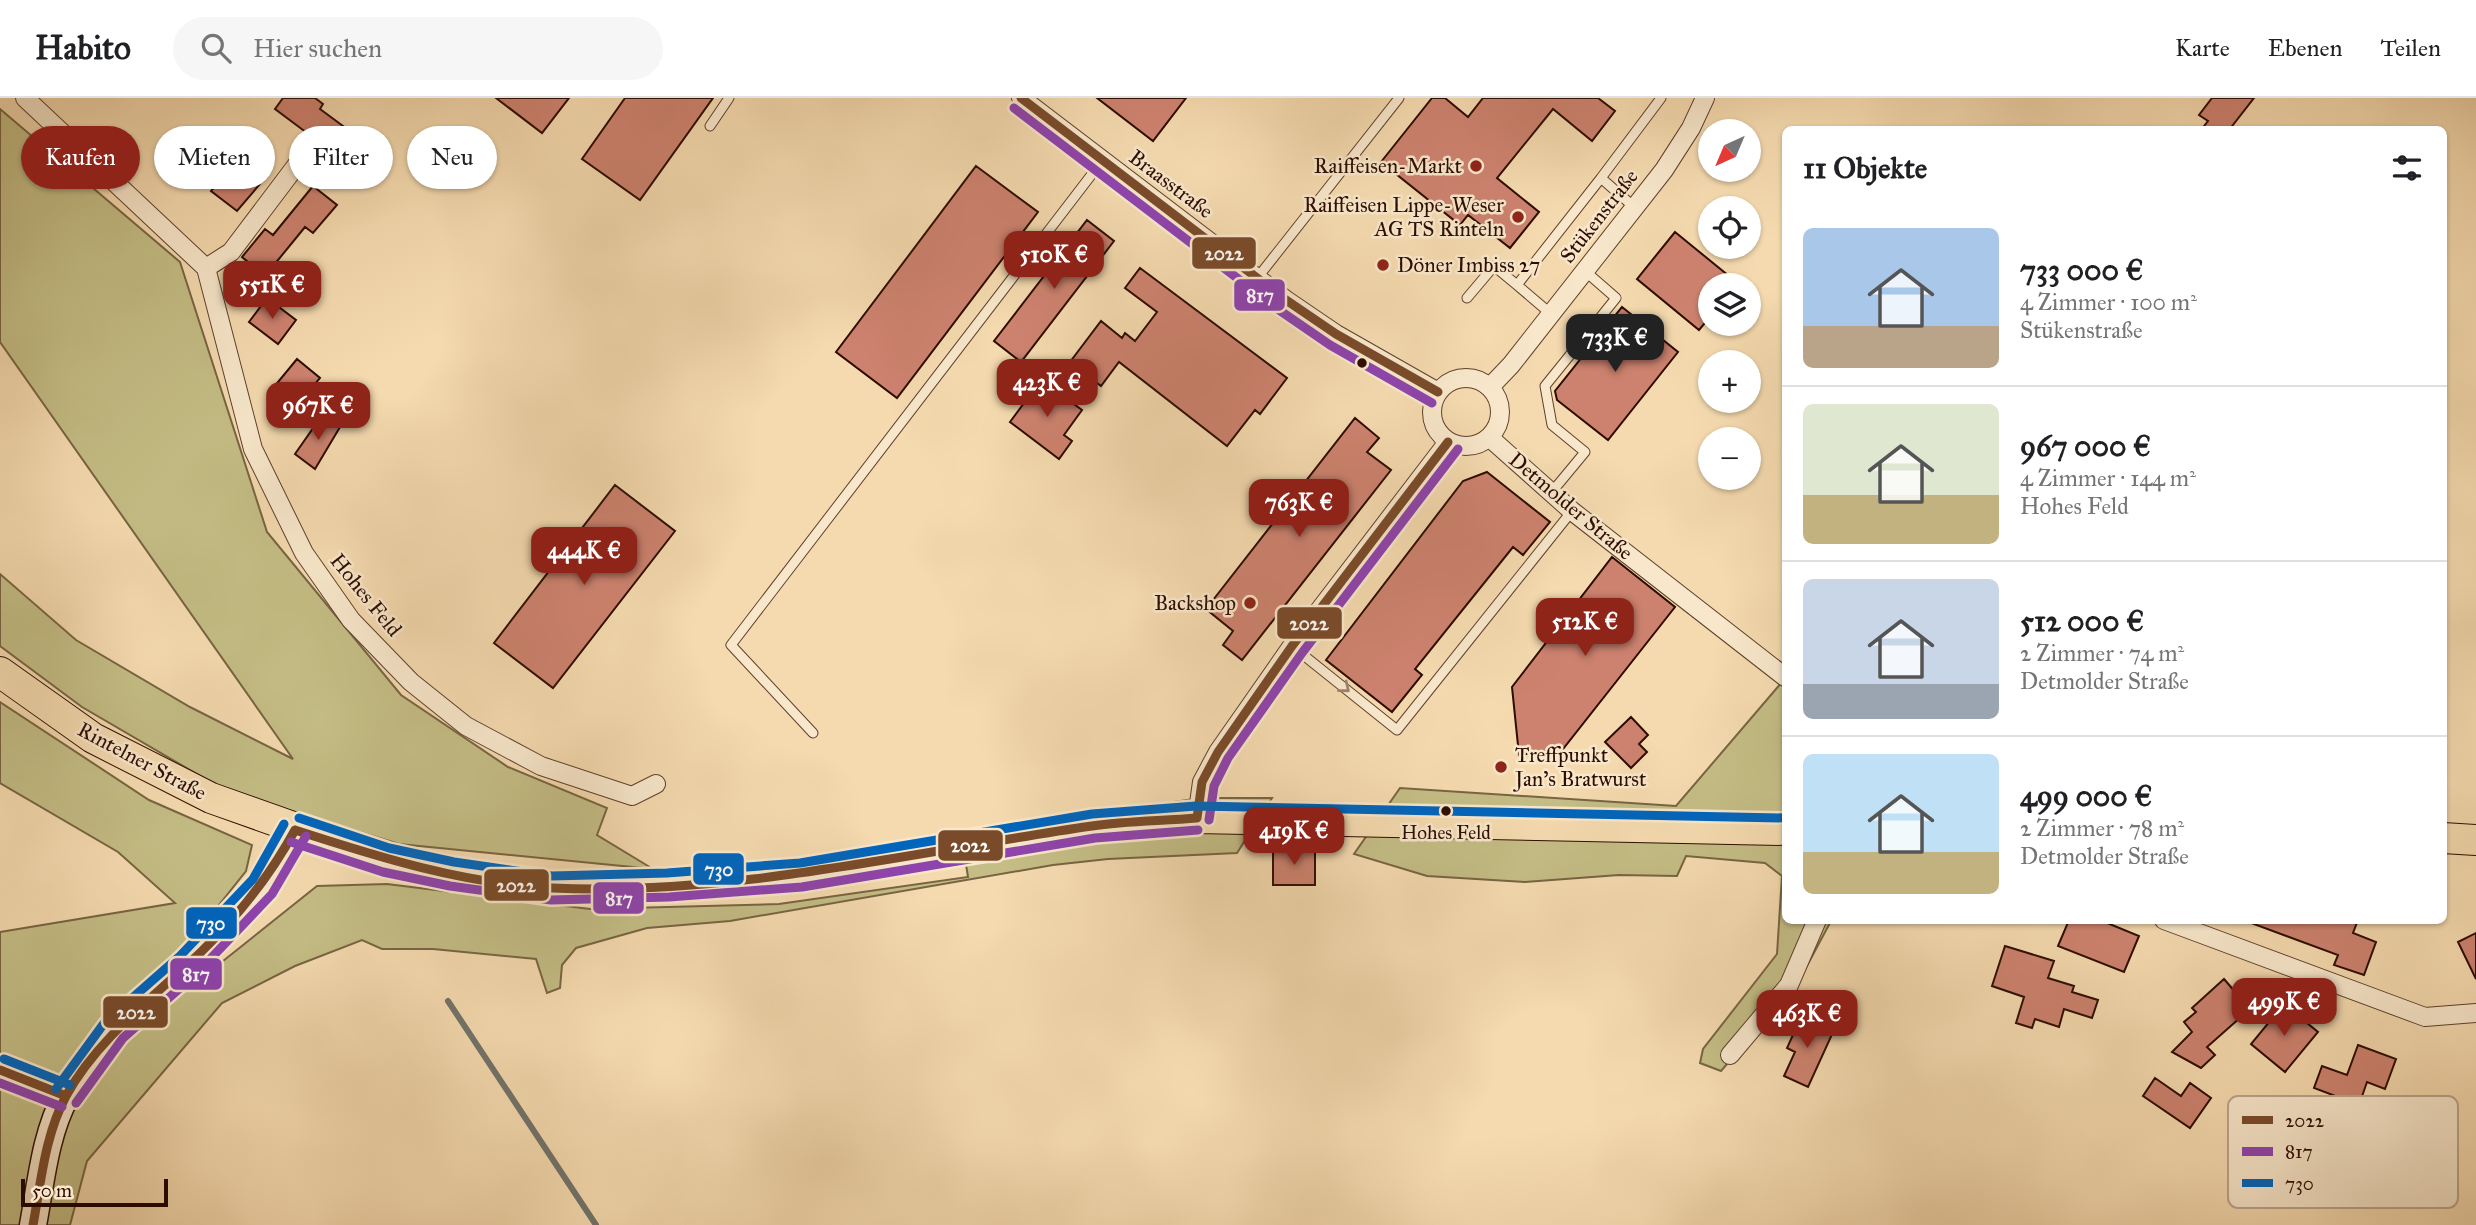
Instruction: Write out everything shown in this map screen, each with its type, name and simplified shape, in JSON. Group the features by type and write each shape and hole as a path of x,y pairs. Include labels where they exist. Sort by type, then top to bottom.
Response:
{"main road":[{"name":"Rintelner Straße","path":"0,673 93,738 211,798 295,830"},
{"path":"33,1225 52,1132 66,1096 114,1030 187,966 263,886 295,830 386,860 452,874 551,888 668,885 801,875 1094,826 1196,818 1782,830"},
{"path":"2447,838 2476,840"}],"street":[{"path":"24,98 205,268 231,252 289,175"},
{"name":"Braasstraße","path":"1021,98 1336,334 1438,392"},
{"name":"Stükenstraße","path":"1490,387 1634,207 1691,128 1705,98"},
{"name":"Hohes Feld","path":"205,268 254,449 304,553 351,620 411,682 466,726 541,766 632,796 656,784"},
{"path":"1457,379 1480,381 1490,387 1496,396 1500,418 1490,438 1470,447 1448,442 1434,425 1431,414 1438,392 1457,379"},
{"name":"Detmolder Straße","path":"1490,438 1550,494 1782,675"},
{"path":"1196,818 1202,782 1218,752 1292,646 1448,442"},
{"path":"1730,1055 1789,985 1815,924"},
{"path":"2175,924 2426,1017 2476,1013"},
{"path":"0,1070 66,1096"}],"lane":[{"path":"710,126 729,98"},
{"path":"1258,277 1399,98"},
{"path":"1517,285 1661,98"},
{"path":"813,733 731,645 1102,161"},
{"path":"1601,178 1634,207"},
{"path":"1466,298 1494,266 1551,314"},
{"path":"1550,494 1585,453 1552,425 1545,386 1616,298 1585,271"},
{"path":"1292,646 1397,730 1572,511"}],"shaded area":[{"path":"0,109 21,127 21,189 94,189 180,262 267,532 401,695 508,767 607,808 597,835 653,869 399,844 226,791 82,707 0,646 0,574 76,640 190,707 293,759 0,342"},
{"path":"1782,682 1782,876 1765,863 1686,856 1677,876 1619,875 1525,882 1427,876 1354,854 1400,788 1676,806"},
{"path":"0,702 149,800 252,845 246,871 192,939 208,973 317,886 387,884 590,909 779,904 968,877 961,833 1201,798 1272,798 1237,853 1108,859 1053,865 730,921 647,928 576,948 562,965 560,988 547,993 536,959 433,949 382,949 362,940 295,966 222,1003 87,1161 70,1225 0,1225 0,932 175,903 118,852 0,783"},
{"path":"1782,876 1782,924 1829,924 1800,979 1721,1071 1700,1063 1703,1049 1777,954"}],"building":[{"path":"283,98 315,98 323,104 320,109 343,126 298,126 275,109"},
{"path":"496,98 569,98 542,133"},
{"path":"625,98 713,98 640,200 582,159"},
{"path":"1097,98 1186,98 1153,141"},
{"path":"1432,98 1445,98 1468,117 1483,98 1598,98 1615,111 1592,141 1553,109 1497,178 1539,212 1510,248 1468,215 1460,225 1381,162"},
{"path":"2212,98 2254,98 2232,126 2204,126 2208,121 2199,115"},
{"path":"976,166 1038,212 897,398 836,352"},
{"path":"213,189 256,189 237,211 211,191"},
{"path":"311,189 317,189 337,205 313,233 305,227 265,276 242,257 265,229 273,235"},
{"path":"1087,220 1114,241 1021,362 994,341"},
{"path":"1675,232 1698,251 1698,259 1708,259 1725,273 1698,273 1698,329 1637,279"},
{"path":"1140,268 1287,378 1260,414 1255,410 1227,446 1119,362 1101,386 1070,362 1101,321 1122,338 1125,333 1135,341 1157,312 1125,288"},
{"path":"267,298 296,320 278,344 249,322"},
{"path":"1622,307 1678,352 1608,440 1557,400 1555,391"},
{"path":"297,359 320,378 297,406 273,388"},
{"path":"1041,380 1082,410 1064,435 1072,441 1059,459 1010,422"},
{"path":"323,414 340,427 315,469 295,454"},
{"path":"1355,418 1379,438 1367,452 1391,470 1242,660 1223,645 1233,631 1206,609"},
{"path":"1487,472 1550,522 1523,555 1513,547 1415,669 1422,675 1392,712 1326,660 1463,481"},
{"path":"615,485 675,531 553,688 494,643"},
{"path":"1612,557 1675,607 1563,749 1519,755 1512,687"},
{"path":"1631,717 1648,735 1639,744 1647,752 1631,768 1605,742"},
{"path":"1273,850 1315,850 1315,885 1273,885"},
{"path":"2067,924 2110,924 2139,936 2124,972 2058,946"},
{"path":"2254,924 2356,924 2353,933 2376,942 2364,975 2334,965 2338,955"},
{"path":"2476,933 2476,979 2458,942"},
{"path":"2005,946 2054,961 2048,978 2074,986 2072,992 2098,1000 2092,1018 2064,1009 2059,1027 2035,1019 2032,1028 2016,1023 2024,997 1992,986"},
{"path":"2224,979 2250,1009 2207,1047 2215,1055 2201,1068 2172,1052 2192,1032 2184,1022 2196,1012 2192,1008"},
{"path":"2284,1004 2318,1032 2285,1072 2251,1044"},
{"path":"1802,1015 1834,1030 1808,1087 1784,1076 1795,1052 1787,1048"},
{"path":"2358,1045 2396,1059 2385,1089 2367,1082 2362,1096 2335,1096 2314,1088 2322,1066 2347,1075"},
{"path":"2155,1078 2181,1096 2190,1083 2211,1098 2190,1128 2143,1096"}],"waterway":[{"path":"448,1001 596,1225"}],"transit line":[{"name":"2022","path":"1021,98 1286,300 1336,334 1438,392"},
{"name":"817","path":"1014,108 1279,310 1330,345 1432,403"},
{"name":"2022","path":"1197,818 1202,782 1218,752 1292,646 1448,442"},
{"name":"817","path":"1209,820 1214,786 1228,758 1302,653 1458,449"},
{"name":"730","path":"299,818 389,848 454,862 552,876 667,873 800,863 1092,814 1196,806 1782,818"},
{"name":"2022","path":"295,830 422,868 486,881 552,888 620,889 755,879 1092,826 1197,818"},
{"name":"730","path":"56,1089 105,1022 179,957 253,879 284,824"},
{"name":"2022","path":"33,1225 53,1127 66,1096 79,1075 110,1037 228,924 253,895 295,830"},
{"name":"817","path":"291,842 383,872 450,886 551,900 669,897 802,887 1095,838 1198,830"},
{"name":"817","path":"76,1103 123,1038 196,974 272,894 306,836"},
{"name":"730","path":"4,1059 70,1085"},
{"name":"2022","path":"0,1070 66,1096"},
{"name":"817","path":"0,1083 62,1107"}],"place":[{"name":"Raiffeisen-Markt","path":"1476,166"},
{"name":"Raiffeisen Lippe-Weser AG TS Rinteln","path":"1518,217"},
{"name":"Döner Imbiss 27","path":"1383,265"},
{"name":"Backshop","path":"1250,603"},
{"name":"Treffpunkt Jan's Bratwurst","path":"1501,767"},
{"name":"Hohes Feld","path":"1446,811"}]}
